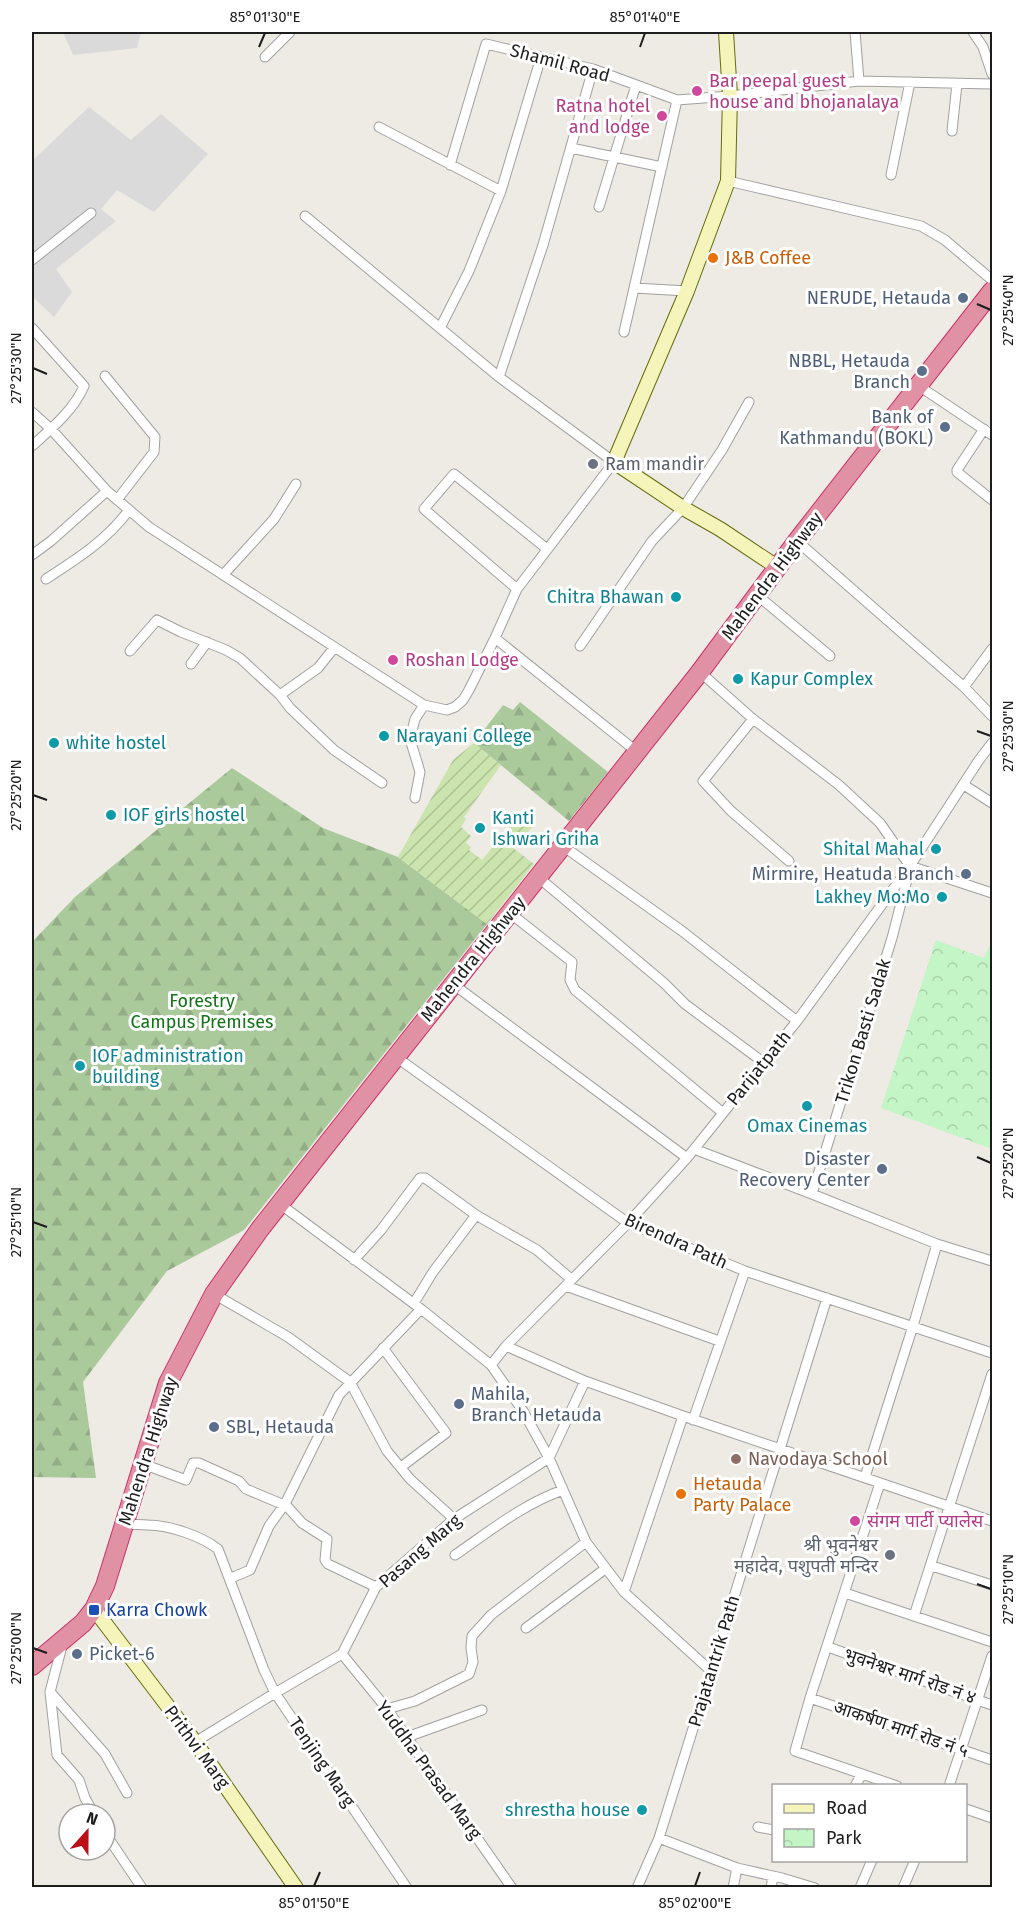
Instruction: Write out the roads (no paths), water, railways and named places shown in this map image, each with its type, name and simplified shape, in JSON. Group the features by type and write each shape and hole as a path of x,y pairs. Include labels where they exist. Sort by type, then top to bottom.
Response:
{"highway":[{"name":"Mahendra Highway","path":"33,1664 83,1623 94,1609 105,1586 168,1383 214,1294 280,1204 700,672 777,567 993,291"}],"street":[{"path":"265,57 290,32"},
{"path":"32,412 51,429 107,491 149,527 424,705 447,710 455,707 470,690 517,589 614,462 687,291 728,181 730,96 726,32"},
{"path":"855,32 859,81"},
{"path":"974,32 983,47 993,74"},
{"name":"Shamil Road","path":"450,165 486,44 593,69 677,100 859,81 993,84"},
{"path":"440,328 469,271 501,191 541,57"},
{"path":"499,377 543,245 593,69"},
{"path":"891,175 910,82"},
{"path":"951,131 957,84"},
{"path":"599,207 636,85"},
{"path":"624,332 677,100"},
{"path":"380,127 501,191"},
{"path":"571,148 662,167"},
{"path":"728,181 921,225 945,240 993,280"},
{"path":"32,260 91,213"},
{"path":"305,216 499,377 614,462 777,567"},
{"path":"633,288 687,291"},
{"path":"32,328 84,386 80,395 51,429 32,446"},
{"path":"105,376 155,437 154,452 117,500"},
{"path":"919,386 993,435"},
{"path":"580,646 652,541 683,508 722,450 749,402"},
{"path":"984,429 957,472 993,500"},
{"path":"517,589 424,509 453,474 547,549"},
{"path":"224,575 274,519 296,484"},
{"path":"32,555 107,491"},
{"path":"46,579 90,551 129,510"},
{"path":"797,541 964,687 993,716"},
{"path":"757,595 830,656"},
{"path":"130,651 157,620 226,650 240,658 280,695 290,708 334,750 382,783"},
{"path":"495,638 636,751"},
{"path":"191,664 207,642"},
{"path":"280,695 318,668 334,648"},
{"path":"964,687 993,649"},
{"path":"700,672 753,719 839,785 880,823 910,866 993,893"},
{"path":"415,798 420,772 410,739 416,719 424,705"},
{"path":"753,719 703,781 731,811 789,861"},
{"name":"Parijatpath","path":"491,1365 506,1346 628,1223 687,1158 797,1021 910,866 993,743"},
{"path":"964,784 993,803"},
{"path":"563,846 682,931 797,1021"},
{"name":"Trikon Basti Sadak","path":"812,1194 892,938 910,866"},
{"path":"538,877 664,983 684,1004 763,1062"},
{"path":"510,913 572,962 570,980 575,990 723,1113"},
{"path":"453,984 687,1158"},
{"name":"Birendra Path","path":"396,1057 628,1223 745,1271 993,1353"},
{"path":"694,1149 937,1244 993,1261"},
{"path":"354,1260 381,1230 420,1178 425,1179 476,1215 537,1250 568,1282 719,1341"},
{"path":"280,1204 417,1306 491,1365 523,1411 549,1458 586,1542 605,1569 624,1592 711,1671"},
{"path":"231,1578 250,1570 269,1526 285,1504 339,1395 383,1348 417,1306 433,1272 476,1215"},
{"path":"865,1477 937,1244"},
{"path":"693,1419 745,1271"},
{"path":"214,1294 288,1337 350,1382 387,1450 410,1479 454,1519"},
{"name":"Prajatantrik Path","path":"637,1887 659,1838 827,1298"},
{"path":"506,1346 585,1380 683,1416 993,1521"},
{"path":"383,1348 446,1433 401,1467"},
{"path":"915,1616 993,1374"},
{"path":"549,1458 585,1380"},
{"path":"624,1592 683,1416"},
{"name":"Pasang Marg","path":"342,1654 376,1587 454,1519 549,1458"},
{"path":"143,1464 186,1480 193,1463 199,1463 239,1481 246,1489 285,1504 302,1523 327,1539 325,1560 328,1564 376,1587"},
{"path":"880,1483 795,1751 894,1784"},
{"path":"455,1555 525,1507 540,1498 563,1490"},
{"name":"Tenjing Marg","path":"124,1524 166,1528 205,1539 218,1549 274,1692 406,1887"},
{"path":"387,1709 415,1701 469,1674 473,1662 472,1636 491,1615 586,1542"},
{"path":"932,1566 993,1585"},
{"path":"526,1628 605,1569"},
{"path":"845,1593 993,1642"},
{"name":"Prithvi Marg","path":"94,1609 195,1742 296,1887"},
{"path":"63,1640 51,1692 57,1755 79,1780 87,1802"},
{"name":"भुवनेश्वर मार्ग रोड नं ४","path":"828,1647 993,1705"},
{"path":"195,1742 274,1692 342,1654"},
{"name":"Yuddha Prasad Marg","path":"342,1654 408,1737 512,1887"},
{"path":"949,1784 993,1656"},
{"path":"51,1692 105,1754 127,1793"},
{"name":"आकर्षण मार्ग रोड नं ५","path":"810,1698 993,1760"},
{"path":"408,1737 482,1710"},
{"path":"856,1784 862,1774"},
{"path":"967,1809 993,1818"},
{"path":"758,1827 772,1830"},
{"path":"659,1838 737,1868 812,1887"},
{"path":"117,1851 142,1887"},
{"path":"860,1887 871,1862"},
{"path":"903,1887 914,1862"},
{"path":"733,1887 737,1868"},
{"path":"771,1887 772,1876"}],"place":[{"name":"Bar peepal guest house and bhojanalaya","path":"697,91"},
{"name":"Ratna hotel and lodge","path":"662,116"},
{"name":"J&B Coffee","path":"713,258"},
{"name":"NERUDE, Hetauda","path":"963,298"},
{"name":"NBBL, Hetauda Branch","path":"922,371"},
{"name":"Bank of Kathmandu (BOKL)","path":"945,427"},
{"name":"Ram mandir","path":"593,464"},
{"name":"Chitra Bhawan","path":"676,597"},
{"name":"Roshan Lodge","path":"393,660"},
{"name":"Kapur Complex","path":"738,679"},
{"name":"Narayani College","path":"384,736"},
{"name":"white hostel","path":"54,743"},
{"name":"IOF girls hostel","path":"111,815"},
{"name":"Kanti Ishwari Griha","path":"480,828"},
{"name":"Shital Mahal","path":"936,849"},
{"name":"Mirmire, Heatuda Branch","path":"966,874"},
{"name":"Lakhey Mo:Mo","path":"942,897"},
{"name":"IOF administration building","path":"80,1066"},
{"name":"Omax Cinemas","path":"807,1106"},
{"name":"Disaster Recovery Center","path":"882,1169"},
{"name":"Mahila, Branch Hetauda","path":"459,1404"},
{"name":"SBL, Hetauda","path":"214,1427"},
{"name":"Navodaya School","path":"736,1459"},
{"name":"Hetauda Party Palace","path":"681,1494"},
{"name":"संगम पार्टी प्यालेस","path":"855,1521"},
{"name":"श्री भुवनेश्वर महादेव, पशुपती मन्दिर","path":"890,1555"},
{"name":"Karra Chowk","path":"94,1610"},
{"name":"Picket-6","path":"77,1654"},
{"name":"shrestha house","path":"642,1810"}],"park label":[{"name":"Forestry Campus Premises","path":"202,1011"}]}
